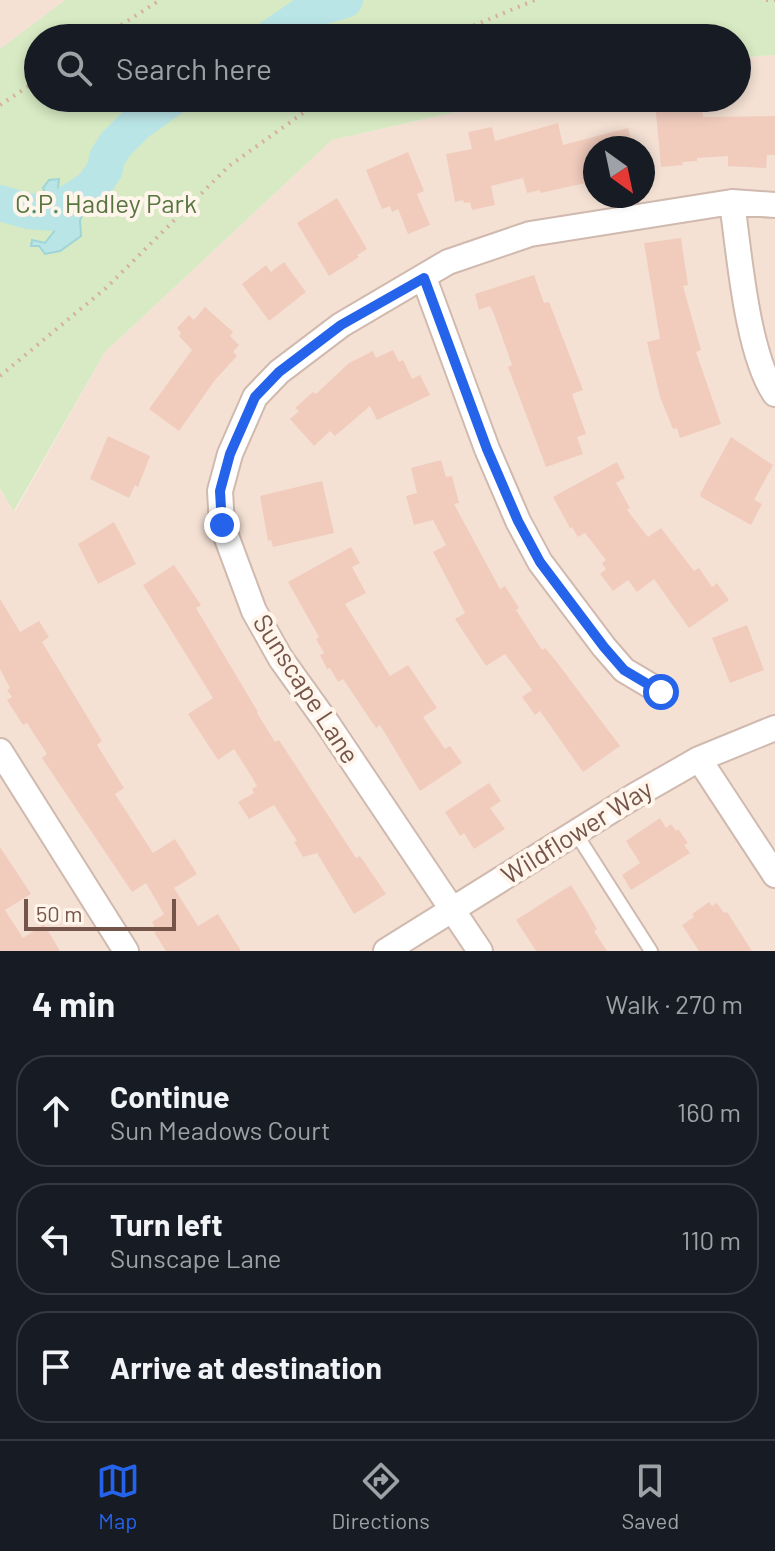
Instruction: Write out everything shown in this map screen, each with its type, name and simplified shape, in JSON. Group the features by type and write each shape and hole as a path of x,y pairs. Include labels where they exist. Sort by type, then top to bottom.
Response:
{"street":[{"name":"Sunscape Lane","path":"480,951 281,659 254,611 222,525 220,491 230,454 255,397 279,372 341,325 448,262 530,234 732,202 775,205"},
{"path":"732,202 750,320 775,394"},
{"path":"424,278 487,449 518,521 540,562 624,670 661,692"},
{"name":"Wildflower Way","path":"386,951 575,832 699,759 775,728"},
{"path":"0,751 126,951"},
{"path":"699,759 775,875"}],"lane":[{"path":"575,832 651,951"}],"path":[{"path":"123,24 160,0"},
{"path":"478,24 535,0"},
{"path":"766,0 775,0"},
{"path":"0,105 24,89"},
{"path":"0,376 106,288 229,166 304,112"}],"shaded area":[{"path":"0,0 65,0 33,24 24,24 24,31 0,49"},
{"path":"775,55 775,951 0,951 0,490 15,511 105,352 332,140 456,112 751,112 751,57"}],"green space":[{"name":"C.P. Hadley Park","path":"65,0 775,0 775,55 751,57 751,24 33,24"},
{"name":"C.P. Hadley Park","path":"24,31 24,112 456,112 332,140 105,352 14,511 0,489 0,49"}],"water":[{"path":"59,179 57,198 79,197 85,206 80,221 81,236 60,251 45,254 39,246 31,246 32,240 45,243 59,225 53,218 34,219 24,214 46,210 49,203 43,188 49,180"}],"building":[{"path":"656,112 703,112 703,117 775,116 775,155 767,155 766,168 728,166 728,156 697,158 697,161 682,162 683,165 661,167"},
{"path":"558,123 563,145 583,140 583,184 527,193 523,178 491,186 495,205 472,210 470,202 455,202 446,154 472,149 468,132 492,127 495,141"},
{"path":"628,128 630,136 597,136"},
{"path":"408,152 424,191 417,194 430,225 408,234 398,209 392,212 390,206 382,209 366,170"},
{"path":"337,198 367,249 329,276 297,223"},
{"path":"681,238 688,285 683,286 701,350 696,352 721,424 680,438 660,397 647,342 660,339 644,243"},
{"path":"284,262 306,292 269,321 242,284 266,265 271,272"},
{"path":"534,275 544,303 549,302 583,390 572,394 586,434 577,437 583,454 546,467 508,367 512,365 494,314 490,306 479,310 475,294"},
{"path":"205,307 233,332 230,336 239,345 233,352 237,356 215,380 179,431 149,409 192,350 179,336 181,333 177,328 189,315 194,320"},
{"path":"393,350 399,362 403,360 412,379 420,375 430,395 377,420 370,406 335,436 330,431 314,446 290,419 299,411 295,408 313,392 316,394 349,363 373,351 376,358"},
{"path":"108,436 150,456 138,487 135,485 129,498 90,479"},
{"path":"731,437 773,465 754,500 762,504 751,525 700,494"},
{"path":"441,460 446,477 452,476 459,503 454,504 500,589 505,586 519,608 516,610 542,650 545,648 556,661 620,746 583,772 540,711 535,715 522,697 532,690 505,654 486,666 455,619 465,613 433,552 446,545 433,520 414,525 406,496 417,493 411,468"},
{"path":"617,462 625,478 616,483 630,508 627,510 648,537 661,528 694,571 699,568 712,587 717,583 729,600 689,628 654,579 637,592 628,580 613,591 600,574 606,569 602,563 606,560 585,533 578,537 570,528 553,497"},
{"path":"322,481 334,533 273,547 271,540 268,541 260,496"},
{"path":"114,522 136,564 98,584 78,544"},
{"path":"351,547 360,563 352,567 366,593 345,604 390,676 408,665 437,708 423,717 445,749 450,746 462,763 420,791 380,725 376,728 343,679 338,682 330,668 327,669 320,655 324,653 316,639 319,637 288,582"},
{"path":"174,565 201,605 196,608 275,742 279,740 356,858 360,856 386,894 354,914 317,853 303,857 294,842 297,841 274,805 249,819 238,802 254,793 252,789 257,786 252,777 234,749 218,760 188,714 213,698 143,585"},
{"path":"0,599 20,632 39,621 49,637 42,642 102,741 97,745 124,788 115,794 153,853 175,839 197,874 174,888 198,926 218,914 241,951 166,951 154,932 157,931 152,922 164,914 146,883 132,892 42,758 47,754 27,723 23,725 7,700 12,697 0,669"},
{"path":"747,625 764,670 730,683 712,638"},
{"path":"489,783 501,801 490,808 505,829 474,849 464,833 460,836 445,812"},
{"path":"660,818 666,828 671,824 676,831 678,829 688,843 684,845 690,853 631,890 622,875 640,863 626,841"},
{"path":"0,847 31,894 5,910 23,938 44,924 60,951 0,951"},
{"path":"571,885 607,951 536,951 516,920"},
{"path":"709,902 712,906 717,903 724,913 727,912 752,951 699,951 682,925"}],"waterway":[{"path":"290,24 311,10 345,0"},
{"path":"0,203 28,211 53,213 93,187 116,144 152,112"}],"route":[{"path":"222,525 220,491 230,454 255,397 279,372 341,325 424,278 487,449 518,521 540,562 624,670 661,692"}]}
